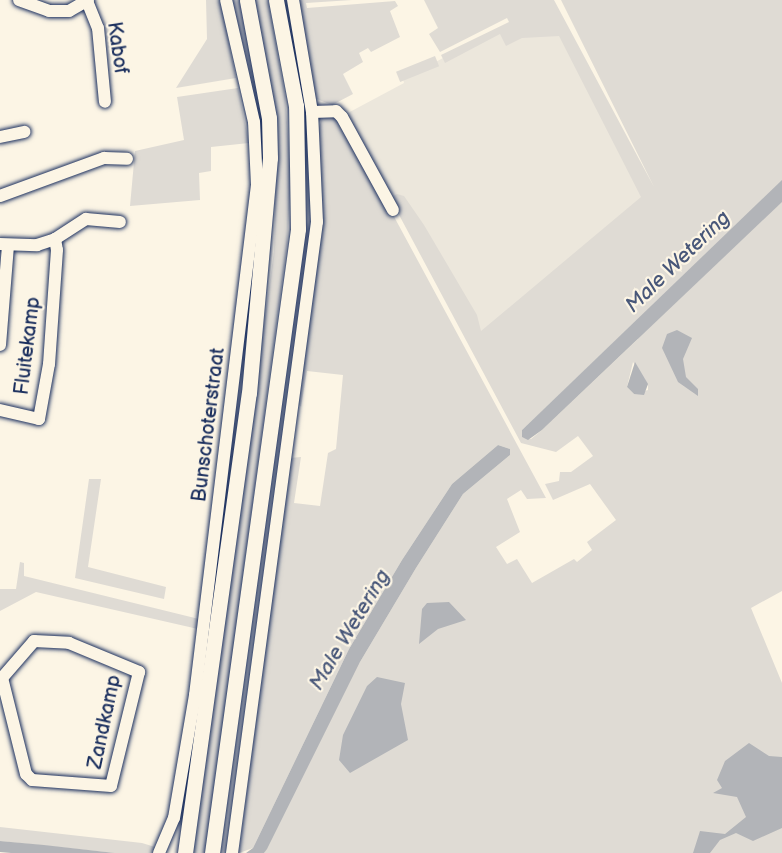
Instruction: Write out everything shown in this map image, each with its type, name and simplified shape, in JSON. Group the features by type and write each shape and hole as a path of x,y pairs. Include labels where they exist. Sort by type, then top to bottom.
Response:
{"main road":[{"name":"Bunschoterstraat","path":"185,853 249,393 270,158 269,118 247,0"},
{"path":"213,853 298,229 296,106 276,0"}],"street":[{"name":"Kabof","path":"19,0 48,11 69,11 88,1 98,28 105,102"},
{"name":"Bunschoterstraat","path":"160,852 174,818 195,695 257,185 254,122 226,0"},
{"path":"232,853 316,241 312,112 293,0"},
{"path":"312,112 336,111 342,117 393,210"},
{"path":"0,137 24,132"},
{"path":"0,196 104,158 127,159"},
{"name":"Fluitekamp","path":"0,345 4,244 38,245 55,239 86,219 120,222"},
{"name":"Fluitekamp","path":"0,410 39,419 49,364 55,239"},
{"name":"Zandkamp","path":"34,641 69,643 139,672 111,786 32,780 26,774 1,677 34,641"}],"shaded area":[{"path":"206,0 220,0 236,78 176,88 207,39"},
{"path":"232,0 241,0 258,98 255,92"},
{"path":"254,0 268,0 285,96 291,176 287,244 206,853 192,853 274,251 277,130"},
{"path":"297,0 352,0 306,3 307,8 395,1 398,6 390,11 400,37 371,52 368,48 359,53 363,62 343,74 353,94 332,105 314,98"},
{"path":"424,0 554,0 654,187 561,0 782,0 782,591 751,608 782,683 782,853 264,853 360,662 416,568 463,494 510,455 510,449 498,445 452,484 402,560 349,649 253,848 239,853 290,458 301,457 294,503 320,506 328,453 336,449 343,375 307,371 301,407 297,402 322,212 317,134 322,118 335,117 391,211 546,498 527,499 521,490 507,499 520,532 496,547 507,564 517,559 532,583 574,559 577,562 592,550 587,542 616,520 590,484 553,500 545,484 559,481 560,472 571,472 593,456 578,436 556,452 521,443 390,198 397,194 404,196 424,225 477,315 481,331 641,197 559,36 522,38 506,46 500,34 445,63 441,55 509,22 507,18 440,52 429,34 438,28","holes":["632,325 638,339 542,430 531,439 522,437 522,430","633,362 648,386 648,390 634,394 627,387"]},
{"path":"550,2 677,249 514,424 346,114 404,83 403,79"},
{"path":"435,56 439,66 400,82 396,72"},
{"path":"238,88 249,143 211,147 211,171 199,173 200,200 130,206 135,151 184,140 177,97"},
{"path":"782,180 782,202 542,430 528,440 522,437 522,430"},
{"path":"677,330 692,338 683,359 686,377 698,389 698,396 678,382 662,348 667,334"},
{"path":"635,362 648,384 644,395 634,394 627,387"},
{"path":"498,445 510,449 510,455 463,494 416,568 360,662 267,849 264,853 246,853 253,848 349,649 402,560 452,484"},
{"path":"89,479 101,479 88,567 166,587 164,599 75,578"},
{"path":"20,562 24,563 24,576 199,619 198,629 36,592 0,611 0,589 16,589"},
{"path":"449,602 466,620 438,629 419,644 422,609 427,603"},
{"path":"377,677 405,683 401,704 408,740 350,773 339,760 343,735 367,686"},
{"path":"749,743 769,756 782,757 782,828 753,841 736,833 720,840 710,853 693,853 700,831 725,834 746,817 737,797 713,793 722,788 717,780 725,761"},
{"path":"0,827 142,843 155,847 153,853 115,853 0,841"},
{"path":"0,841 44,845 115,853 0,852"}],"water label":[{"name":"Male Wetering","path":"678,262"},
{"name":"Male Wetering","path":"350,630"}]}
